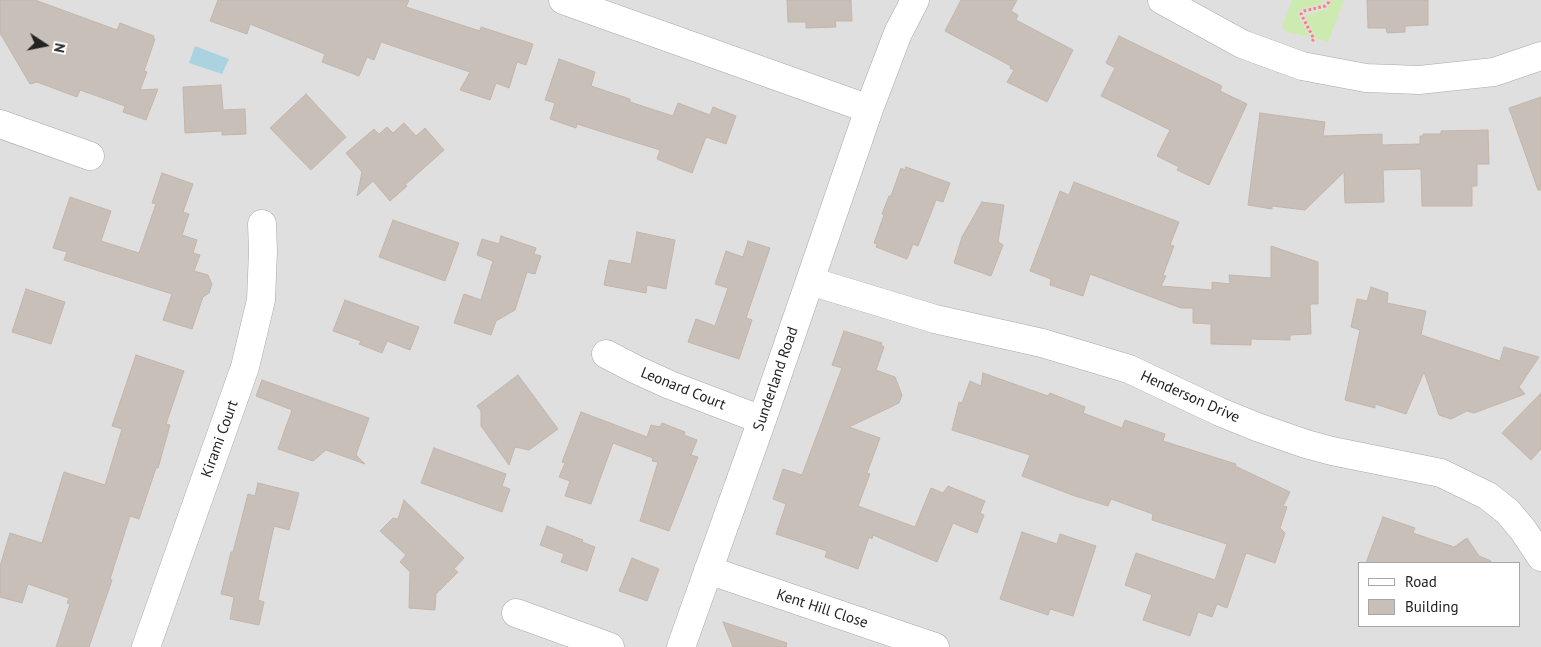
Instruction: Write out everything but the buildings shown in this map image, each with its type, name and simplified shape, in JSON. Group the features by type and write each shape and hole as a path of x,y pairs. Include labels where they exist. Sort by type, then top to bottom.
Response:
{"street":[{"path":"563,0 869,109"},
{"name":"Sunderland Road","path":"681,647 762,420 869,109 898,32 915,0"},
{"path":"1162,0 1242,44 1302,66 1366,78 1419,80 1494,72 1541,56"},
{"path":"0,124 90,156"},
{"name":"Kirami Court","path":"146,647 245,367 261,300 262,224"},
{"name":"Henderson Drive","path":"810,281 935,319 1042,343 1129,369 1220,412 1306,444 1441,473 1488,496 1508,512 1541,557"},
{"name":"Leonard Court","path":"606,354 670,385 762,420"},
{"name":"Kent Hill Close","path":"708,570 935,647"},
{"path":"516,613 610,647"}],"path":[{"path":"1312,42 1314,38 1301,14 1304,11 1325,6 1329,2 1328,0"}],"shaded area":[{"path":"0,0 1541,0 1541,647 0,647"}],"green space":[{"path":"1292,0 1324,0 1321,4 1302,9 1298,13 1310,37 1287,32 1282,27"},
{"path":"1331,0 1344,0 1328,42 1317,39 1305,16 1327,9 1332,2"}],"water":[{"path":"195,46 229,59 222,74 189,63"}]}
